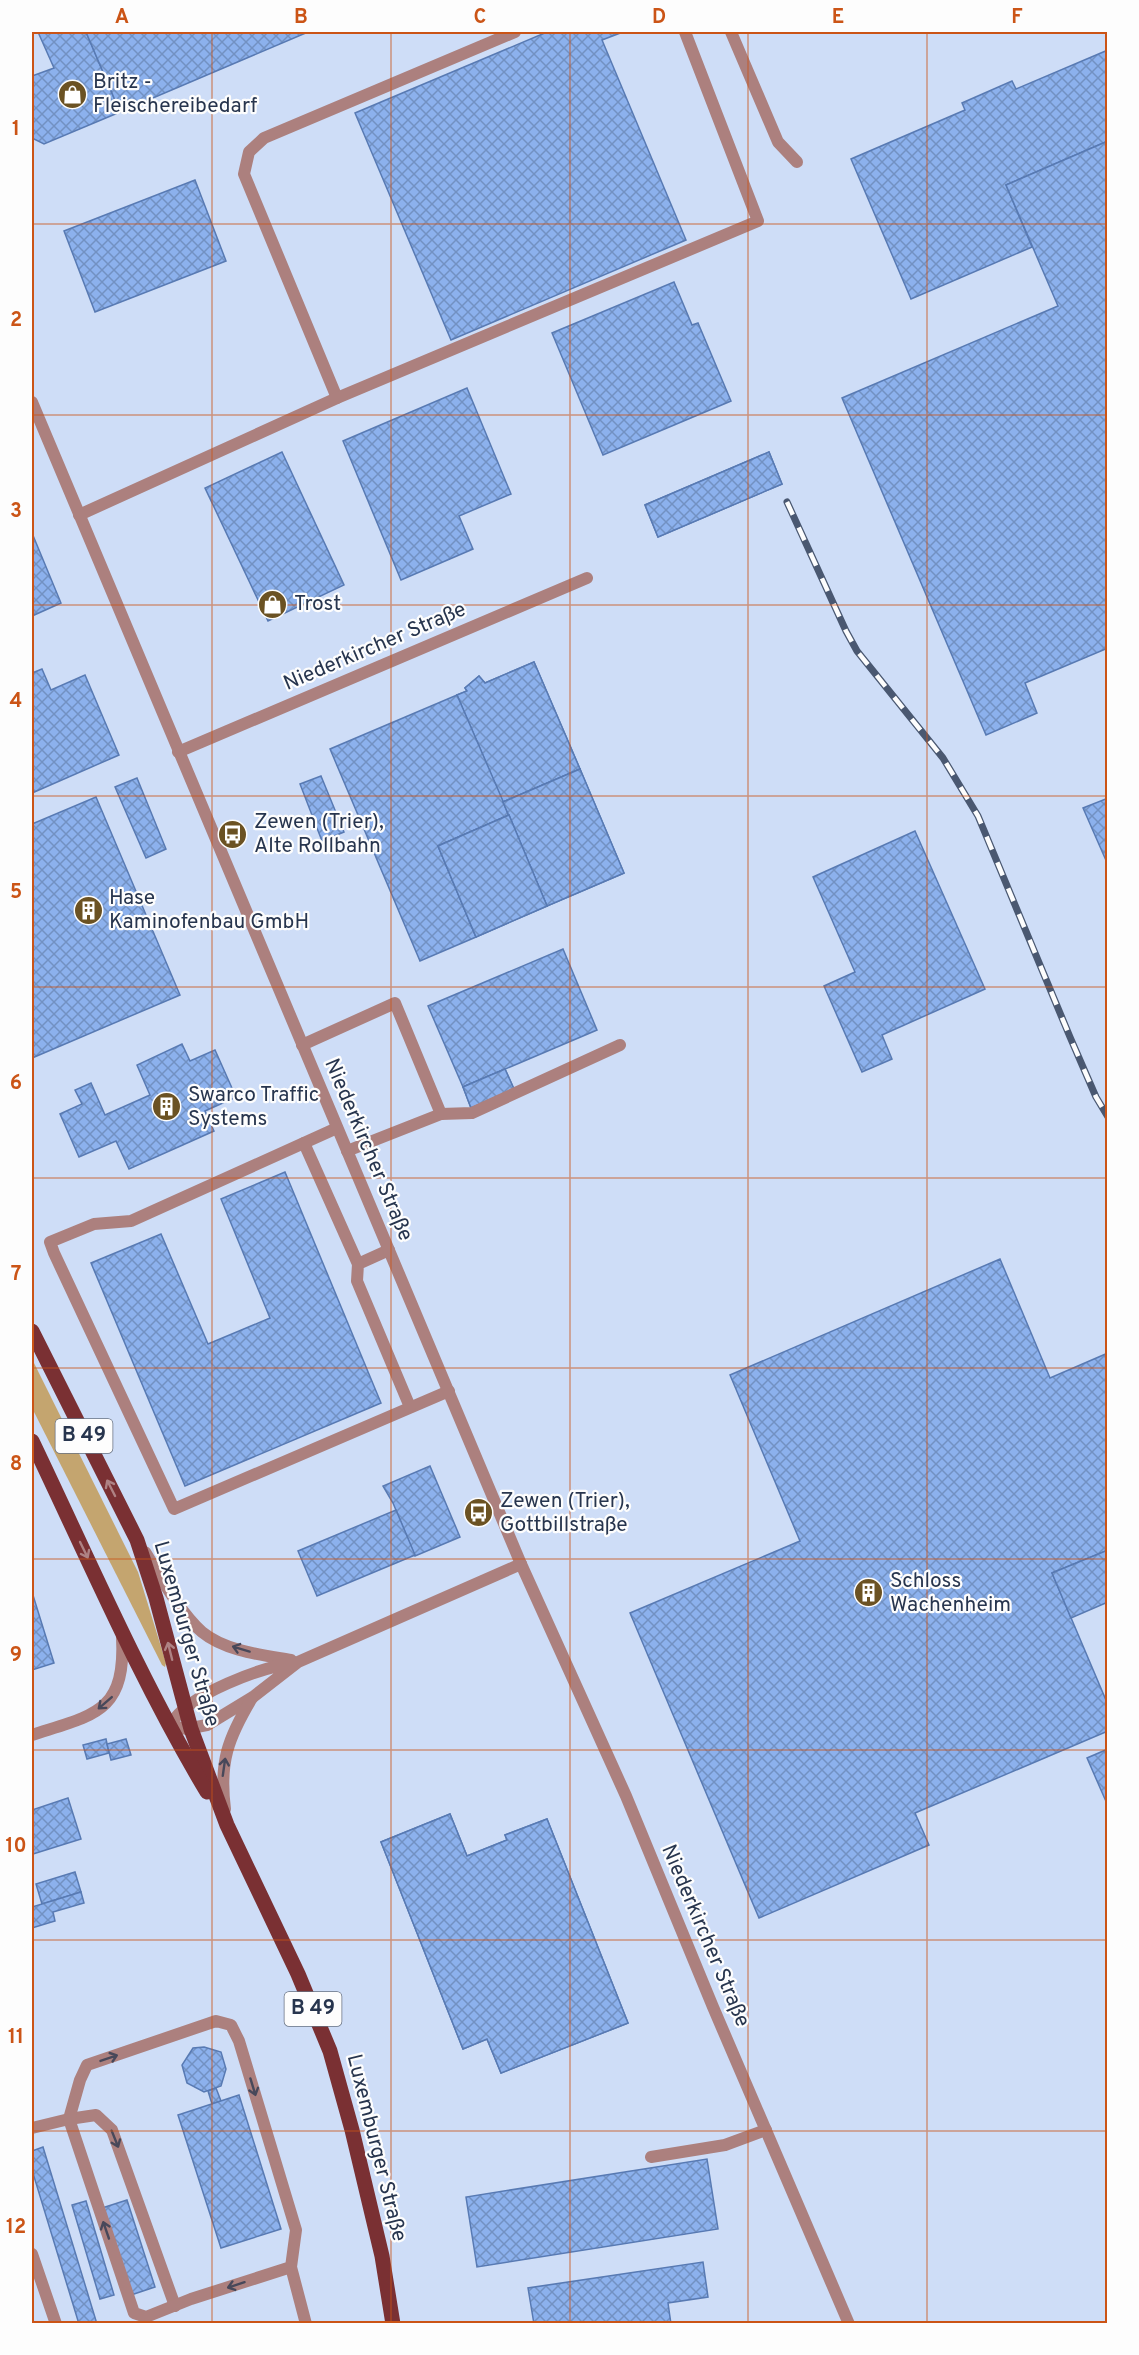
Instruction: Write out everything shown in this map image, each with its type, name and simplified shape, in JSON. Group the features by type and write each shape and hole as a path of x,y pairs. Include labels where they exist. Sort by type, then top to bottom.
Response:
{"main road":[{"name":"Luxemburger Straße","path":"32,1331 137,1540 156,1598 191,1729 227,1825 298,1974 330,2051 352,2130 382,2256 393,2324"},
{"name":"Luxemburger Straße","path":"32,1441 170,1725 227,1825"}],"street":[{"path":"337,398 244,174 249,152 264,138 515,32"},
{"path":"79,515 337,398 758,221 685,32"},
{"path":"731,32 778,142 797,162"},
{"name":"Niederkircher Straße","path":"32,402 521,1564 626,1796 849,2324"},
{"name":"Niederkircher Straße","path":"178,752 587,578"},
{"path":"302,1045 395,1003 441,1114"},
{"path":"347,1151 441,1114 472,1113 620,1045"},
{"path":"337,1128 131,1221 94,1224 68,1233 50,1242 54,1253 174,1509 448,1391"},
{"path":"304,1143 358,1264 358,1287 410,1407"},
{"path":"358,1264 389,1250"},
{"path":"137,1540 179,1604 201,1632 215,1641 236,1648 298,1662"},
{"path":"298,1662 253,1697 212,1722 191,1729 180,1729 170,1725 185,1708 222,1687 270,1668 298,1662 521,1564"},
{"path":"32,1735 85,1716 104,1706 110,1700 115,1694 122,1672 122,1630"},
{"path":"227,1825 222,1785 224,1763 233,1736 253,1697"},
{"path":"291,2267 146,2317 134,2313 69,2119 80,2080 87,2065 216,2021 231,2025 239,2041 296,2230 291,2267 306,2324"},
{"path":"32,2128 96,2115 112,2130 175,2306"},
{"path":"651,2157 725,2145 766,2130"},
{"path":"32,2254 56,2324"}],"shaded area":[{"path":"32,1359 138,1572 166,1663 165,1667 32,1408"}],"building":[{"name":"Britz - Fleischereibedarf","path":"38,32 86,32 120,112 44,144 32,138 32,76 54,68"},
{"path":"86,32 308,32 120,112"},
{"path":"547,32 623,32 602,40 686,240 451,340 355,113"},
{"path":"1108,50 1108,141 1006,185 1032,247 911,299 851,159 965,110 962,103 1012,81 1016,89"},
{"path":"1108,141 1108,648 1025,683 1037,713 986,735 842,398 1058,306 1006,185"},
{"path":"195,180 226,261 95,312 64,231"},
{"path":"674,282 692,325 698,323 731,401 603,455 552,333"},
{"path":"467,388 511,494 459,516 473,549 401,580 343,441"},
{"path":"282,452 344,585 268,621 205,488"},
{"path":"769,452 782,484 658,537 645,505"},
{"path":"769,452 782,484 658,537 645,505"},
{"path":"32,533 61,603 32,616"},
{"path":"534,662 580,769 503,802 457,695 467,691 465,688 479,676 485,683"},
{"path":"534,662 580,769 503,802 457,695 467,691 465,688 479,676 485,683"},
{"path":"42,669 51,690 85,675 119,755 32,793 32,673"},
{"path":"457,695 509,815 438,846 476,937 420,961 330,749"},
{"path":"580,769 624,873 547,906 503,802"},
{"path":"580,769 624,873 547,906 503,802"},
{"path":"321,776 344,832 322,841 300,784"},
{"path":"137,778 166,849 146,858 115,787"},
{"name":"Hase Kaminofenbau GmbH","path":"96,797 180,995 32,1058 32,824"},
{"path":"1108,798 1108,865 1083,808"},
{"path":"509,815 547,906 476,937 438,846"},
{"path":"509,815 547,906 476,937 438,846"},
{"path":"915,831 985,989 882,1035 892,1059 862,1072 824,986 855,972 813,877"},
{"path":"563,949 597,1030 463,1087 428,1006"},
{"name":"Swarco Traffic Systems","path":"182,1044 190,1061 215,1050 236,1097 205,1111 214,1131 129,1169 116,1141 79,1157 60,1114 82,1104 75,1090 91,1083 105,1115 150,1095 137,1065"},
{"path":"505,1069 514,1089 471,1108 463,1087"},
{"path":"505,1069 514,1089 471,1108 463,1087"},
{"path":"285,1172 381,1403 185,1486 91,1263 161,1234 208,1344 270,1318 221,1199"},
{"name":"Schloss Wachenheim","path":"1000,1259 1050,1378 1108,1353 1108,1550 1052,1573 1108,1705 1108,1731 915,1813 929,1845 759,1918 630,1613 800,1541 730,1375"},
{"path":"430,1466 460,1537 415,1556 393,1503 383,1486"},
{"path":"396,1510 415,1555 317,1596 298,1551"},
{"path":"1108,1550 1108,1602 1071,1618 1052,1573"},
{"path":"32,1592 54,1663 32,1670"},
{"path":"106,1739 109,1753 87,1759 83,1745"},
{"path":"126,1739 131,1755 111,1760 107,1744"},
{"path":"1108,1749 1108,1806 1087,1758"},
{"path":"68,1798 81,1839 33,1854 32,1810"},
{"path":"450,1814 467,1856 507,1840 505,1835 547,1819 628,2023 501,2073 487,2039 463,2049 381,1842"},
{"path":"450,1814 467,1856 507,1840 505,1835 547,1819 628,2023 501,2073 487,2039 463,2049 381,1842"},
{"path":"75,1872 81,1892 42,1904 36,1884"},
{"path":"81,1892 84,1903 53,1912 55,1921 32,1928 32,1907"},
{"path":"204,2047 221,2052 226,2069 221,2086 204,2092 187,2083 182,2065 193,2048"},
{"path":"216,2088 221,2101 212,2104 208,2091"},
{"path":"239,2095 281,2229 221,2248 178,2115"},
{"path":"43,2147 97,2324 79,2324 32,2170 32,2151"},
{"path":"707,2159 718,2229 477,2267 466,2197"},
{"path":"127,2200 155,2287 131,2295 102,2208"},
{"path":"86,2201 114,2295 100,2299 72,2205"},
{"path":"703,2262 708,2297 668,2303 671,2324 534,2324 528,2288"}],"railway":[{"path":"787,502 857,651 943,758 978,816 1070,1037 1096,1097 1108,1117"}],"place":[{"name":"Britz - Fleischereibedarf","path":"72,94"},
{"name":"Trost","path":"273,604"},
{"name":"Zewen (Trier), Alte Rollbahn","path":"233,834"},
{"name":"Hase Kaminofenbau GmbH","path":"88,910"},
{"name":"Swarco Traffic Systems","path":"167,1107"},
{"name":"Zewen (Trier), Gottbillstraße","path":"479,1513"},
{"name":"Schloss Wachenheim","path":"869,1593"}]}
